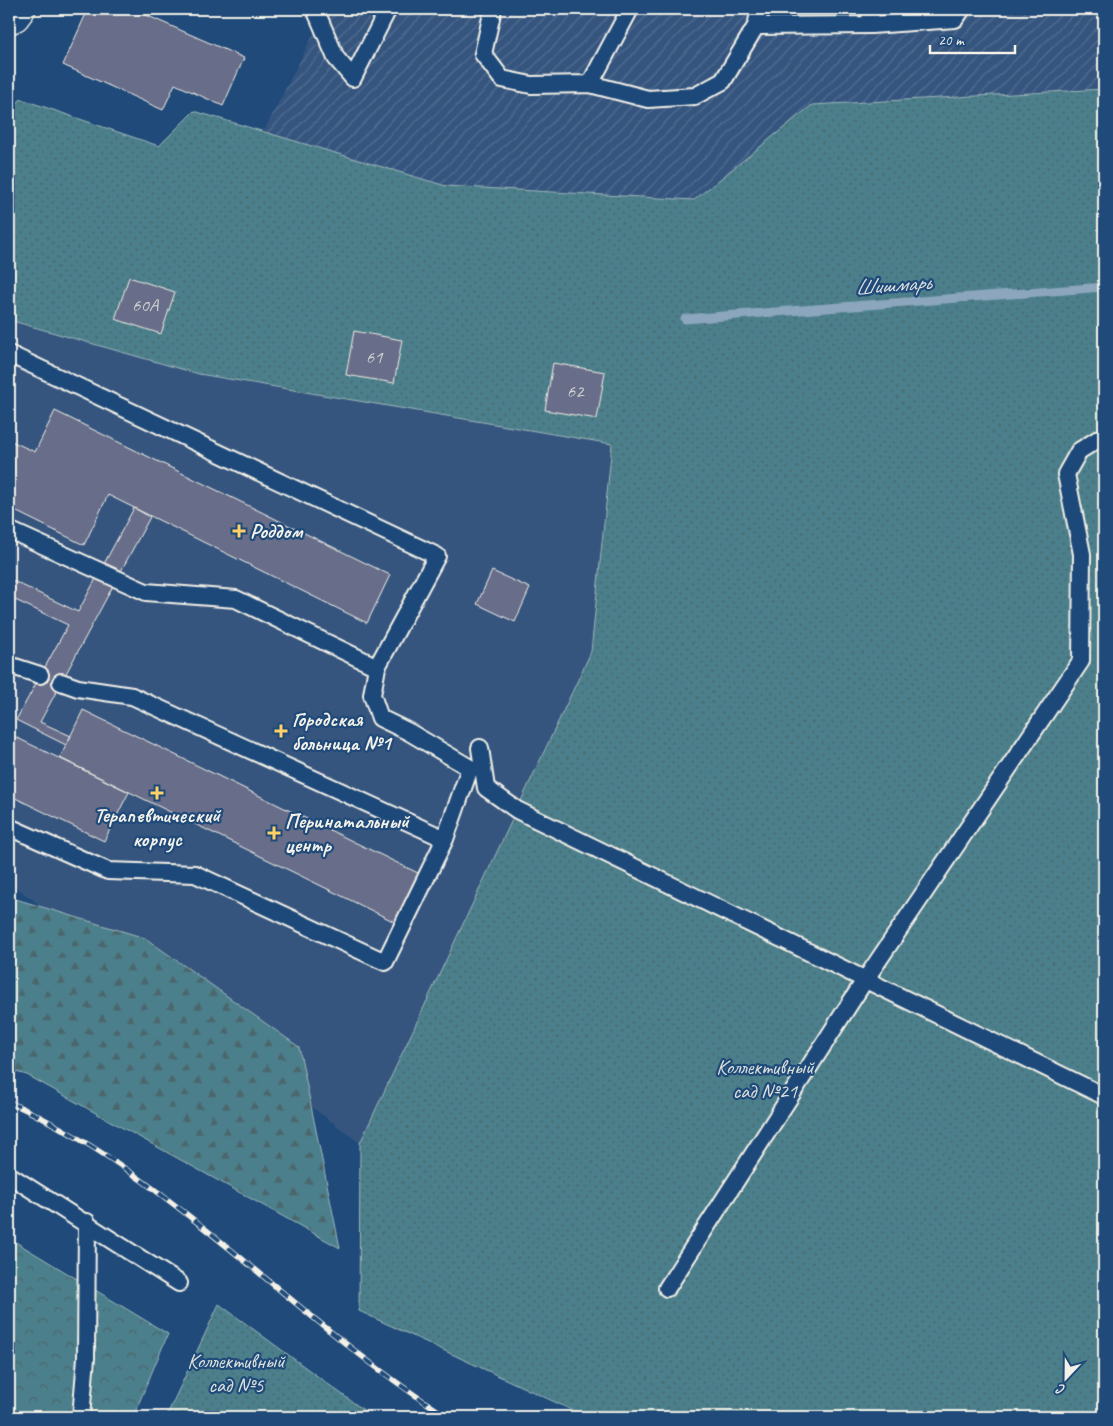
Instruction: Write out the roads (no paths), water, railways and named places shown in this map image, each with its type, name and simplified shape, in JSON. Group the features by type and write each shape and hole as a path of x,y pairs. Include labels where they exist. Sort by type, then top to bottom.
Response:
{"street":[{"path":"9,20 15,18 20,9"}],"lane":[{"path":"315,9 336,58 353,78 388,9"},
{"path":"493,9 483,54 502,79 531,85 590,84 648,99 695,96 723,82 756,26 760,9"},
{"path":"590,84 630,9"},
{"path":"756,26 871,17 955,19 962,9"},
{"path":"9,354 437,556 377,667 372,695 380,718 409,732 470,768 445,838 385,962 195,874 108,872 9,827"},
{"path":"667,1288 865,980 1081,660 1082,554 1066,474 1079,451 1100,438 1104,439"},
{"path":"9,530 146,592 236,599 377,667"},
{"path":"9,665 40,675"},
{"path":"61,682 78,688 132,696 445,838"},
{"path":"480,748 486,788 516,810 1104,1096"},
{"path":"9,1175 87,1222 179,1283"},
{"path":"81,1417 86,1358 87,1222"}],"waterway":[{"name":"Шишмарь","path":"685,319 1104,287"}],"railway":[{"path":"9,1102 68,1132 125,1168 233,1251 339,1338 393,1379 448,1417"}],"place":[{"name":"Роддом","path":"239,531"},
{"name":"Городская больница №1","path":"281,731"},
{"name":"Терапевтический корпус","path":"157,793"},
{"name":"Перинатальный центр","path":"274,833"}],"park label":[{"name":"Коллективный сад №21","path":"765,1079"},
{"name":"Коллективный сад №5","path":"236,1373"}]}
